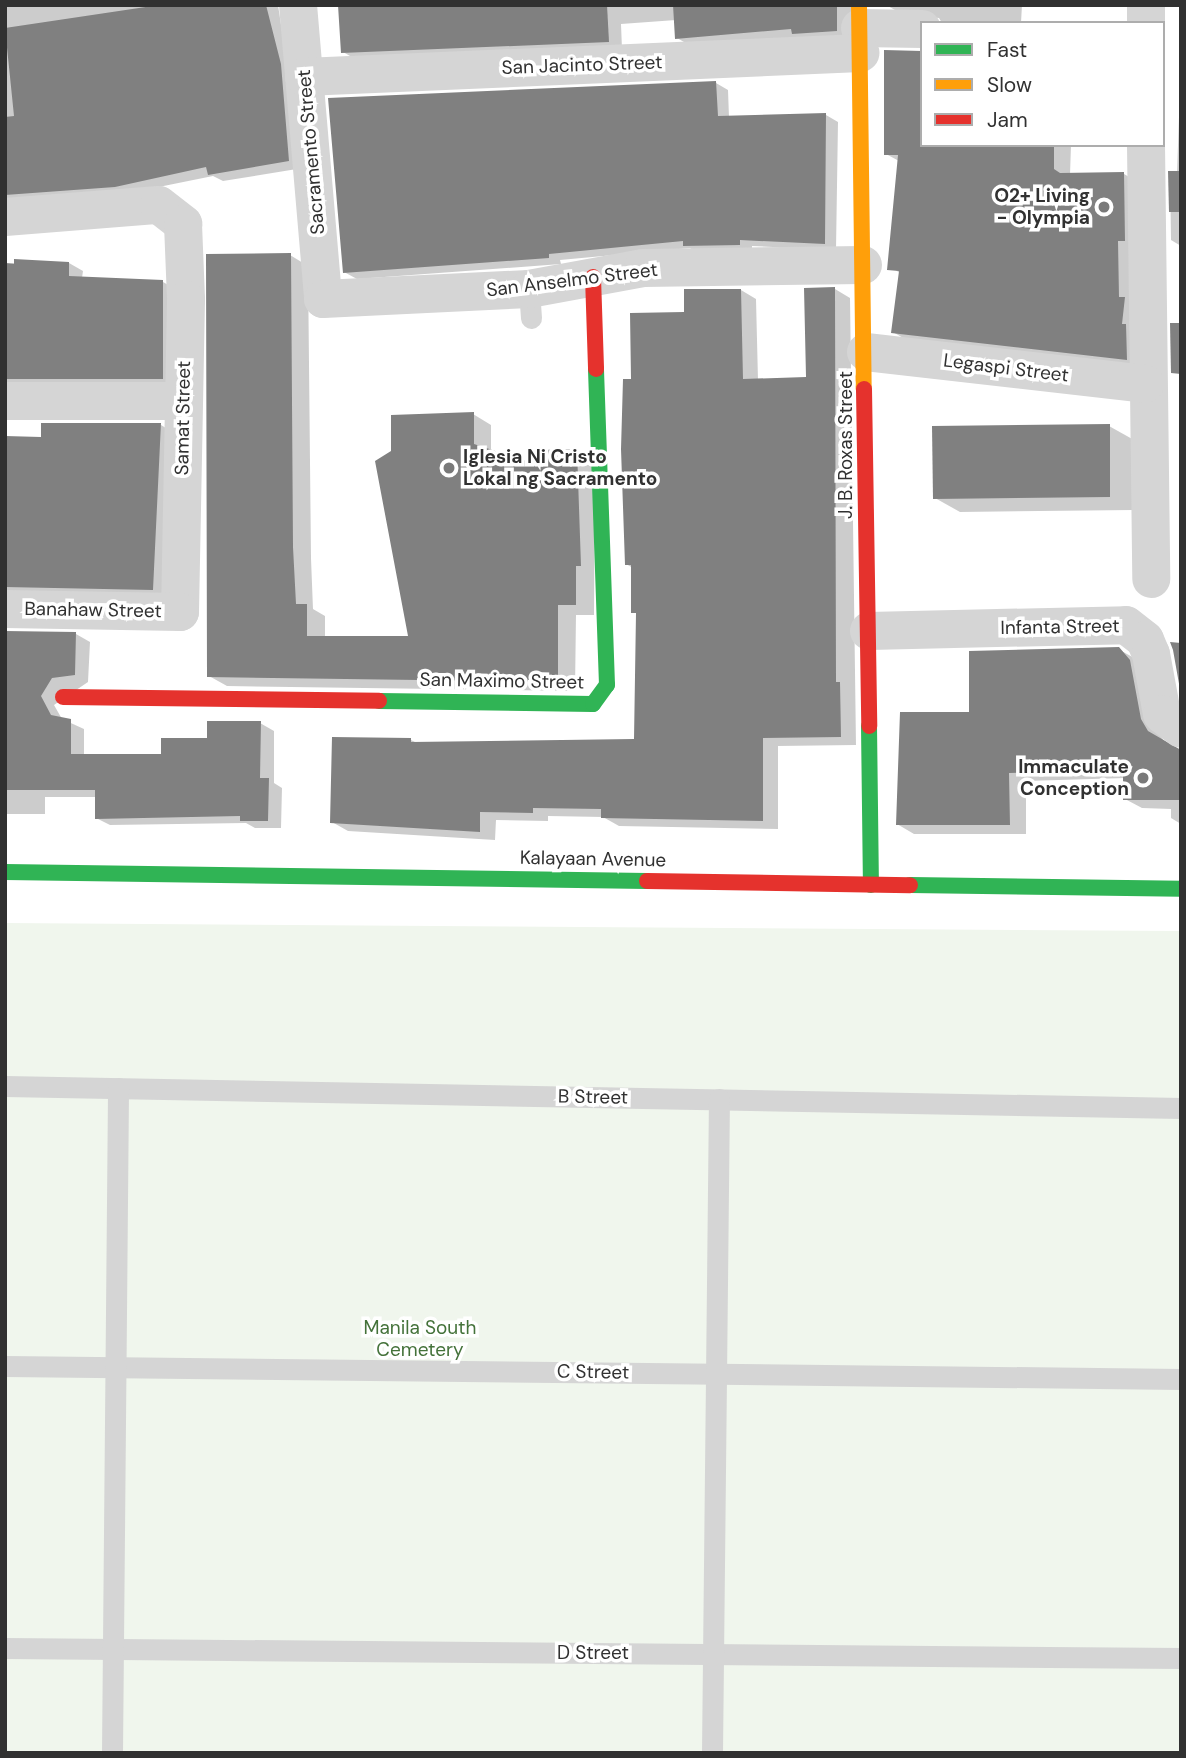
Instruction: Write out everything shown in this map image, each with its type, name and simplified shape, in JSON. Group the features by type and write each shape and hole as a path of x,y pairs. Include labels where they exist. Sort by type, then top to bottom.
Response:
{"street":[{"name":"Sacramento Street","path":"298,5 323,299"},
{"name":"San Jacinto Street","path":"304,77 860,29 920,29"},
{"name":"J. B. Roxas Street","path":"860,29 872,885"},
{"path":"1146,147 1145,384 1151,579"},
{"name":"Samat Street","path":"5,217 159,205 183,224 180,612"},
{"name":"San Anselmo Street","path":"323,299 530,304 593,277 643,268 863,265"},
{"name":"San Maximo Street","path":"63,697 593,704 607,685 593,277"},
{"name":"Legaspi Street","path":"866,352 1145,384"},
{"path":"5,401 182,401"},
{"name":"Banahaw Street","path":"5,609 180,612"},
{"name":"Infanta Street","path":"869,631 1126,625 1140,635 1151,654 1162,714 1181,729"},
{"name":"Kalayaan Avenue","path":"5,872 1181,889"}],"lane":[{"name":"B Street","path":"5,1086 1181,1108"},
{"path":"112,1753 118,1088"},
{"path":"712,1753 719,1099"},
{"name":"C Street","path":"5,1366 1181,1379"},
{"name":"D Street","path":"5,1648 1181,1658"}],"green space":[{"name":"Manila South Cemetery","path":"5,923 1181,931 1181,1753 5,1753"}],"building":[{"path":"159,5 266,5 281,64 289,161 208,175 206,167 115,187 5,195 5,117 14,116 5,28"},
{"path":"338,5 607,5 609,42 341,53"},
{"path":"673,5 837,5 837,31 792,34 791,29 675,39"},
{"path":"884,50 920,51 920,147 1054,147 1054,169 1060,173 1124,172 1125,241 1118,241 1119,297 1125,297 1122,324 1126,324 1127,360 891,333 899,271 887,270 898,155 884,155"},
{"path":"716,81 718,116 826,113 825,244 740,240 740,245 683,246 683,241 549,254 549,258 343,273 328,98"},
{"path":"1168,171 1181,171 1181,212 1169,212"},
{"path":"291,253 293,547 296,604 307,604 307,636 408,636 375,461 391,451 391,415 474,412 474,444 539,465 539,450 577,449 581,566 576,566 576,605 558,605 558,682 207,677 206,254"},
{"path":"14,259 69,262 69,276 163,280 163,379 5,379 5,263 14,264"},
{"path":"835,287 836,682 840,682 841,737 763,738 763,821 601,818 601,809 533,808 533,813 480,812 480,832 330,823 332,737 411,738 411,742 634,739 636,613 631,613 631,565 625,565 621,449 623,379 631,379 630,313 684,312 684,289 741,289 743,379 806,377 804,288"},
{"path":"1170,323 1181,323 1181,374 1171,373"},
{"path":"41,423 161,423 153,590 5,587 5,436 41,437"},
{"path":"1110,424 1110,497 933,499 932,426"},
{"path":"5,631 76,632 75,675 52,678 41,696 51,715 71,719 71,754 161,754 161,738 207,738 207,721 261,721 260,778 269,778 268,821 240,821 240,816 95,819 95,790 5,790"},
{"path":"1170,642 1181,643 1181,695 1173,650"},
{"path":"1119,647 1130,660 1141,719 1148,731 1181,750 1181,800 1123,800 1123,769 1009,773 1010,825 896,825 900,712 969,712 969,651"}],"traffic: fast":[{"path":"379,701 593,704 607,685 596,369"},
{"path":"869,726 871,885"},
{"path":"5,872 647,881"},
{"path":"910,885 1181,889"}],"traffic: slow":[{"path":"859,5 864,389"}],"traffic: jam":[{"path":"593,277 596,369"},
{"path":"864,389 869,726"},
{"path":"63,697 379,701"},
{"path":"647,881 910,885"}],"place":[{"name":"O2+ Living - Olympia","path":"1104,207"},
{"name":"Iglesia Ni Cristo Lokal ng Sacramento","path":"449,468"},
{"name":"Immaculate Conception","path":"1143,778"}]}
